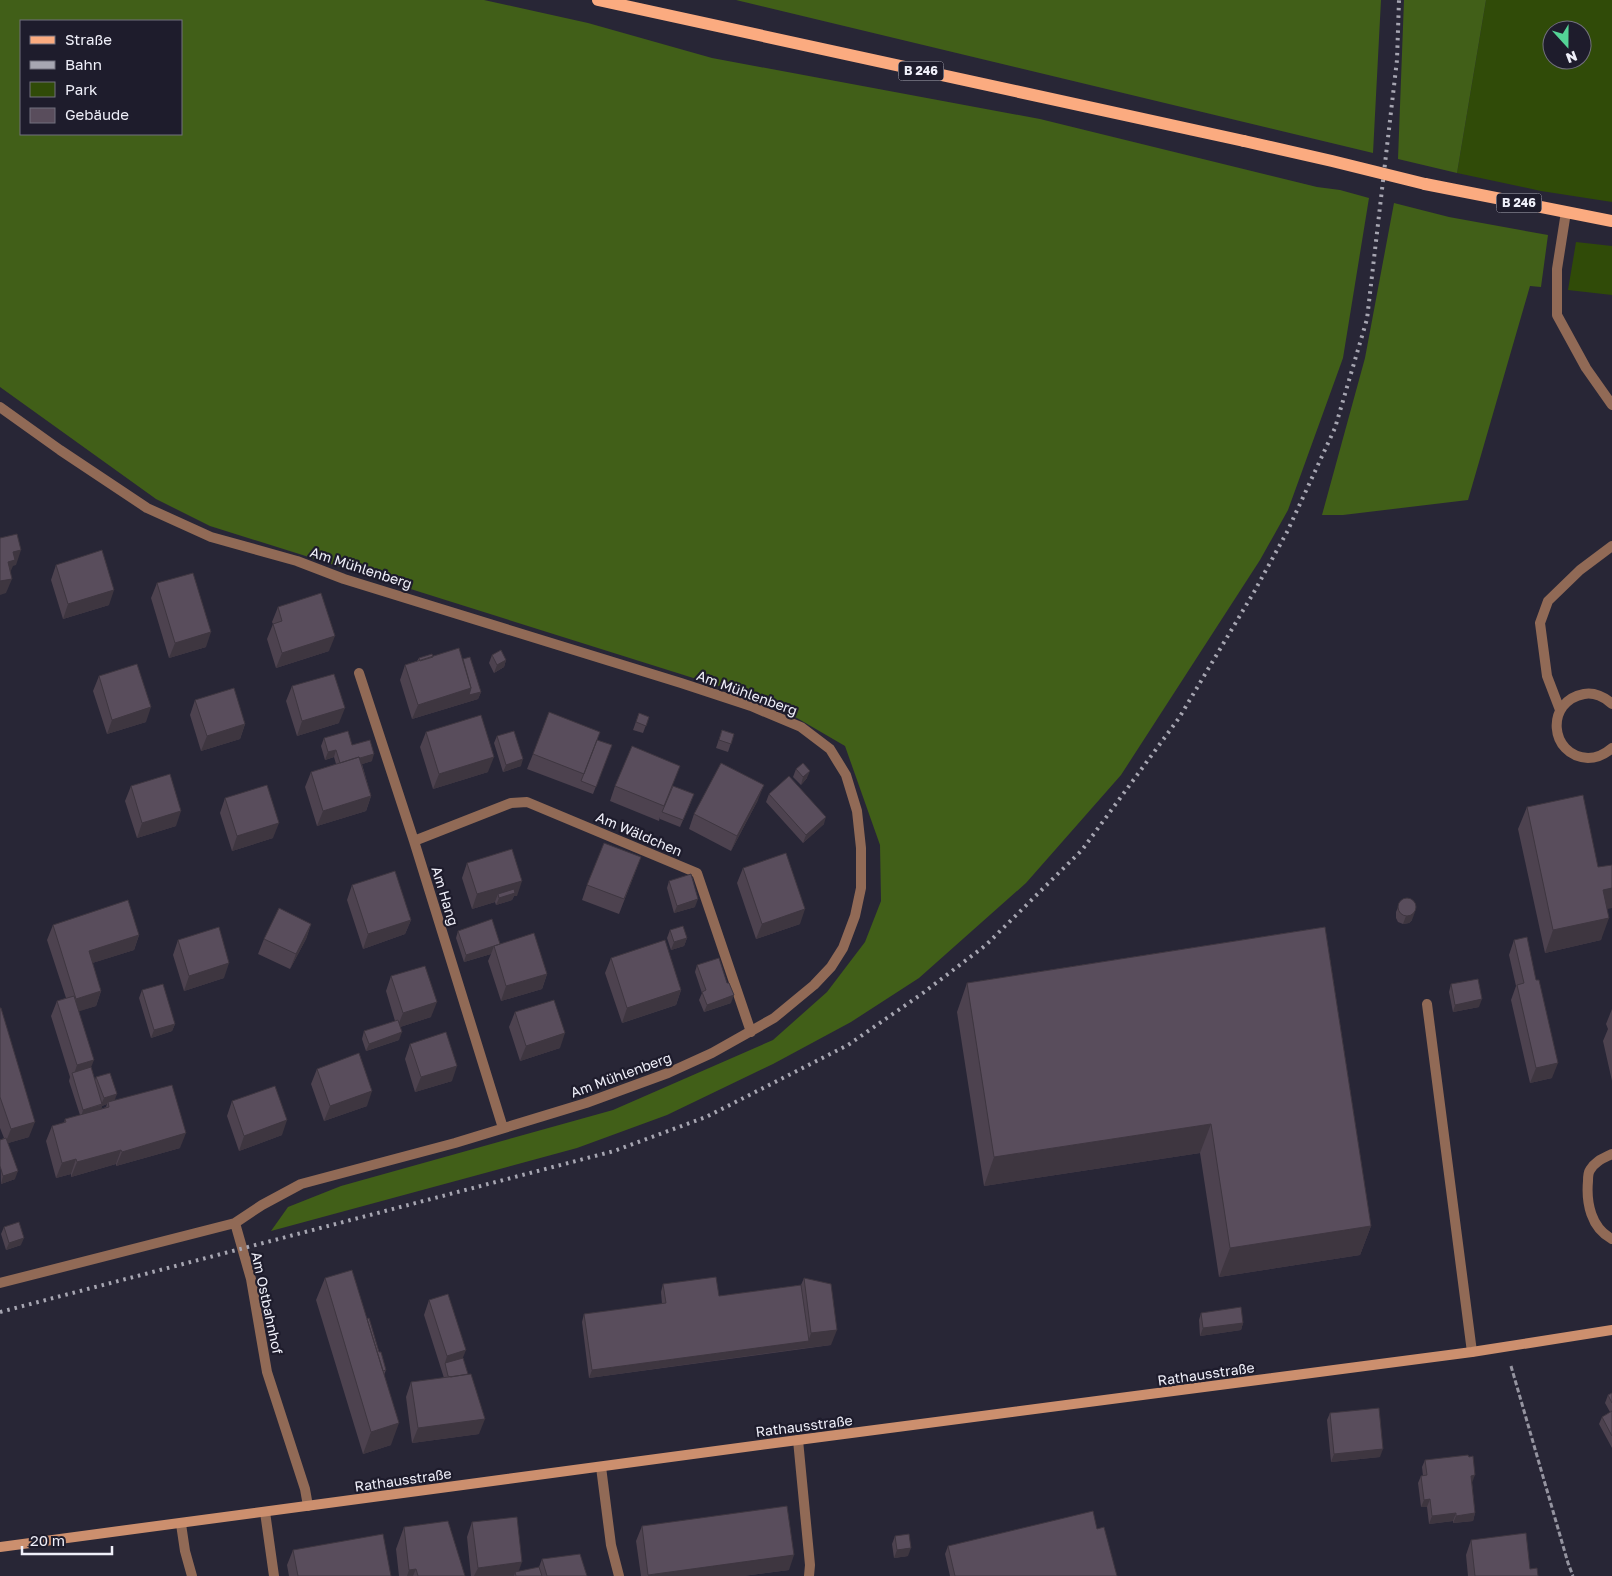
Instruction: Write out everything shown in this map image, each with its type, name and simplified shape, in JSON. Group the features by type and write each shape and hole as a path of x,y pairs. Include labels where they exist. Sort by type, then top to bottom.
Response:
{"main road":[{"name":"B 246","path":"598,0 1244,141 1425,184 1612,222"},
{"name":"Rathausstraße","path":"0,1547 798,1440 1509,1348 1612,1330"}],"street":[{"path":"1566,212 1557,270 1557,315 1586,368 1612,405"},
{"name":"Am Mühlenberg","path":"0,407 147,508 211,537 297,561 344,579 681,683 742,703 801,727 830,749 846,775 857,811 861,848 861,888 843,948 831,967 814,985 774,1018 712,1054 668,1073 586,1103 301,1184 262,1205 235,1223"},
{"path":"1560,710 1547,676 1540,623 1548,601 1580,570 1612,546"},
{"name":"Am Hang","path":"359,674 414,841 503,1128"},
{"path":"1612,704 1598,695 1576,696 1560,710 1557,720 1558,734 1565,748 1573,754 1582,758 1593,758 1602,755 1612,748"},
{"name":"Am Wäldchen","path":"414,841 511,803 527,802 697,873 751,1032"},
{"path":"1427,1004 1472,1352"},
{"path":"1612,1154 1596,1162 1589,1172 1587,1188 1590,1211 1598,1228 1612,1239"},
{"path":"0,1283 235,1223"},
{"name":"Am Ostbahnhof","path":"235,1223 251,1279 267,1372 306,1489 308,1506"},
{"path":"798,1440 810,1565 809,1576"},
{"path":"601,1467 611,1545 618,1576"},
{"path":"265,1512 274,1576"},
{"path":"182,1524 192,1576"}],"path":[{"path":"1509,1348 1512,1372 1573,1576"}],"green space":[{"path":"0,0 484,0 588,23 712,58 1040,119 1369,198 1343,358 1288,510 1260,560 1121,775 1026,883 919,978 851,1022 773,1064 667,1115 577,1148 271,1231 288,1207 341,1186 613,1110 773,1040 827,992 865,942 881,901 880,845 845,746 797,718 741,693 210,526 156,499 0,387"},
{"path":"736,0 1381,0 1373,153"},
{"path":"1404,0 1486,0 1457,173 1398,159"},
{"path":"1486,0 1612,0 1612,202 1541,191 1457,173"},
{"path":"1394,203 1449,217 1548,235 1541,287 1530,286 1468,500 1343,515 1322,515 1365,358"},
{"path":"1576,242 1612,246 1612,295 1568,290"}],"building":[{"path":"17,534 21,550 13,552 15,560 8,562 12,579 0,581 0,538"},
{"path":"102,550 114,590 68,604 56,565"},
{"path":"193,573 211,632 175,643 157,583"},
{"path":"321,593 335,636 282,653 273,624 282,621 278,607"},
{"path":"459,648 471,688 418,705 405,665"},
{"path":"501,650 506,660 497,665 492,655"},
{"path":"432,654 433,657 420,661 419,658"},
{"path":"470,657 481,692 469,695 471,688 463,659"},
{"path":"137,664 151,707 112,720 99,676"},
{"path":"334,674 345,708 302,721 292,686"},
{"path":"234,688 245,724 207,736 195,700"},
{"path":"549,712 600,732 584,774 533,754"},
{"path":"639,713 649,717 646,726 636,722"},
{"path":"481,715 494,757 439,774 426,732"},
{"path":"722,730 734,734 731,744 719,740"},
{"path":"348,731 352,745 370,740 374,754 340,763 336,750 328,752 324,738"},
{"path":"514,731 523,759 506,765 497,736"},
{"path":"597,740 612,745 596,787 581,781"},
{"path":"632,746 680,766 664,806 615,786"},
{"path":"359,757 371,796 323,811 311,772"},
{"path":"721,763 764,785 737,836 694,814"},
{"path":"803,763 810,771 803,777 796,769"},
{"path":"170,774 181,811 142,823 131,786"},
{"path":"789,776 826,817 806,835 769,794"},
{"path":"267,785 279,823 237,836 225,798"},
{"path":"673,786 694,794 683,820 662,812"},
{"path":"1583,795 1598,867 1612,865 1612,888 1603,890 1609,918 1553,930 1527,807"},
{"path":"604,843 641,857 624,899 587,885"},
{"path":"512,849 522,881 477,894 467,863"},
{"path":"786,853 805,909 762,924 743,868"},
{"path":"395,871 411,920 368,934 352,885"},
{"path":"691,874 698,899 677,906 669,881"},
{"path":"514,889 515,893 499,898 498,894"},
{"path":"1407,898 1413,901 1416,907 1413,913 1407,916 1401,913 1398,907 1401,901"},
{"path":"128,900 139,935 89,951 101,991 76,999 53,925"},
{"path":"279,908 311,924 296,954 264,939"},
{"path":"492,919 500,944 466,955 458,931"},
{"path":"683,926 687,938 674,942 670,930"},
{"path":"219,927 229,963 189,976 178,940"},
{"path":"1325,927 1371,1226 1230,1248 1211,1124 994,1157 967,983"},
{"path":"534,933 547,974 506,986 494,946"},
{"path":"1527,937 1536,980 1539,980 1558,1063 1536,1068 1517,985 1524,983 1514,940"},
{"path":"665,940 681,990 627,1008 611,958"},
{"path":"719,958 727,983 729,983 734,995 707,1005 702,992 706,990 697,965"},
{"path":"425,966 437,1002 403,1013 391,976"},
{"path":"1478,979 1482,999 1455,1005 1451,984"},
{"path":"163,984 175,1024 154,1030 142,990"},
{"path":"74,996 94,1060 77,1065 57,1001"},
{"path":"554,1000 565,1033 526,1046 515,1012"},
{"path":"0,1008 35,1122 11,1129 0,1097"},
{"path":"398,1020 402,1032 369,1044 364,1031"},
{"path":"446,1032 457,1066 421,1077 410,1044"},
{"path":"359,1053 372,1091 330,1106 317,1069"},
{"path":"91,1067 102,1104 83,1110 72,1073"},
{"path":"110,1073 117,1094 104,1098 96,1077"},
{"path":"172,1085 186,1133 122,1152 121,1150 77,1162 76,1159 62,1163 52,1126 66,1122 65,1119 109,1107 108,1102"},
{"path":"275,1086 287,1120 244,1136 232,1101"},
{"path":"6,1138 18,1171 3,1176 0,1166 0,1140"},
{"path":"19,1222 24,1238 9,1243 4,1227"},
{"path":"352,1270 399,1423 371,1432 325,1278"},
{"path":"716,1277 719,1296 801,1285 809,1341 592,1370 584,1314 666,1303 663,1284"},
{"path":"804,1278 831,1284 837,1330 811,1333"},
{"path":"448,1294 466,1350 447,1356 429,1300"},
{"path":"1241,1307 1243,1323 1203,1328 1201,1313"},
{"path":"369,1318 386,1370 383,1371 367,1319"},
{"path":"463,1358 468,1374 448,1376 445,1363"},
{"path":"471,1374 485,1419 418,1428 411,1382"},
{"path":"1612,1393 1612,1403 1608,1395"},
{"path":"1379,1408 1383,1449 1334,1454 1330,1413"},
{"path":"1612,1411 1612,1436 1602,1417"},
{"path":"1468,1455 1469,1457 1473,1456 1475,1475 1471,1476 1475,1513 1456,1516 1456,1513 1432,1516 1430,1499 1424,1500 1421,1476 1427,1475 1425,1460"},
{"path":"787,1506 794,1555 648,1575 642,1526"},
{"path":"1093,1511 1097,1529 1104,1527 1117,1576 955,1576 948,1546"},
{"path":"517,1517 522,1562 478,1568 472,1522"},
{"path":"448,1521 465,1576 418,1576 416,1569 409,1570 404,1527"},
{"path":"1526,1533 1530,1569 1537,1568 1538,1576 1475,1576 1471,1540"},
{"path":"383,1534 391,1576 298,1576 293,1550"},
{"path":"909,1534 911,1548 897,1550 895,1536"},
{"path":"580,1554 587,1576 547,1576 542,1559"},
{"path":"539,1567 542,1576 516,1576 515,1572"}],"railway":[{"path":"0,1312 614,1151 706,1117 848,1045 923,993 986,945 1082,850 1179,718 1254,592 1287,532 1335,428 1367,319 1397,60 1399,0"}]}
